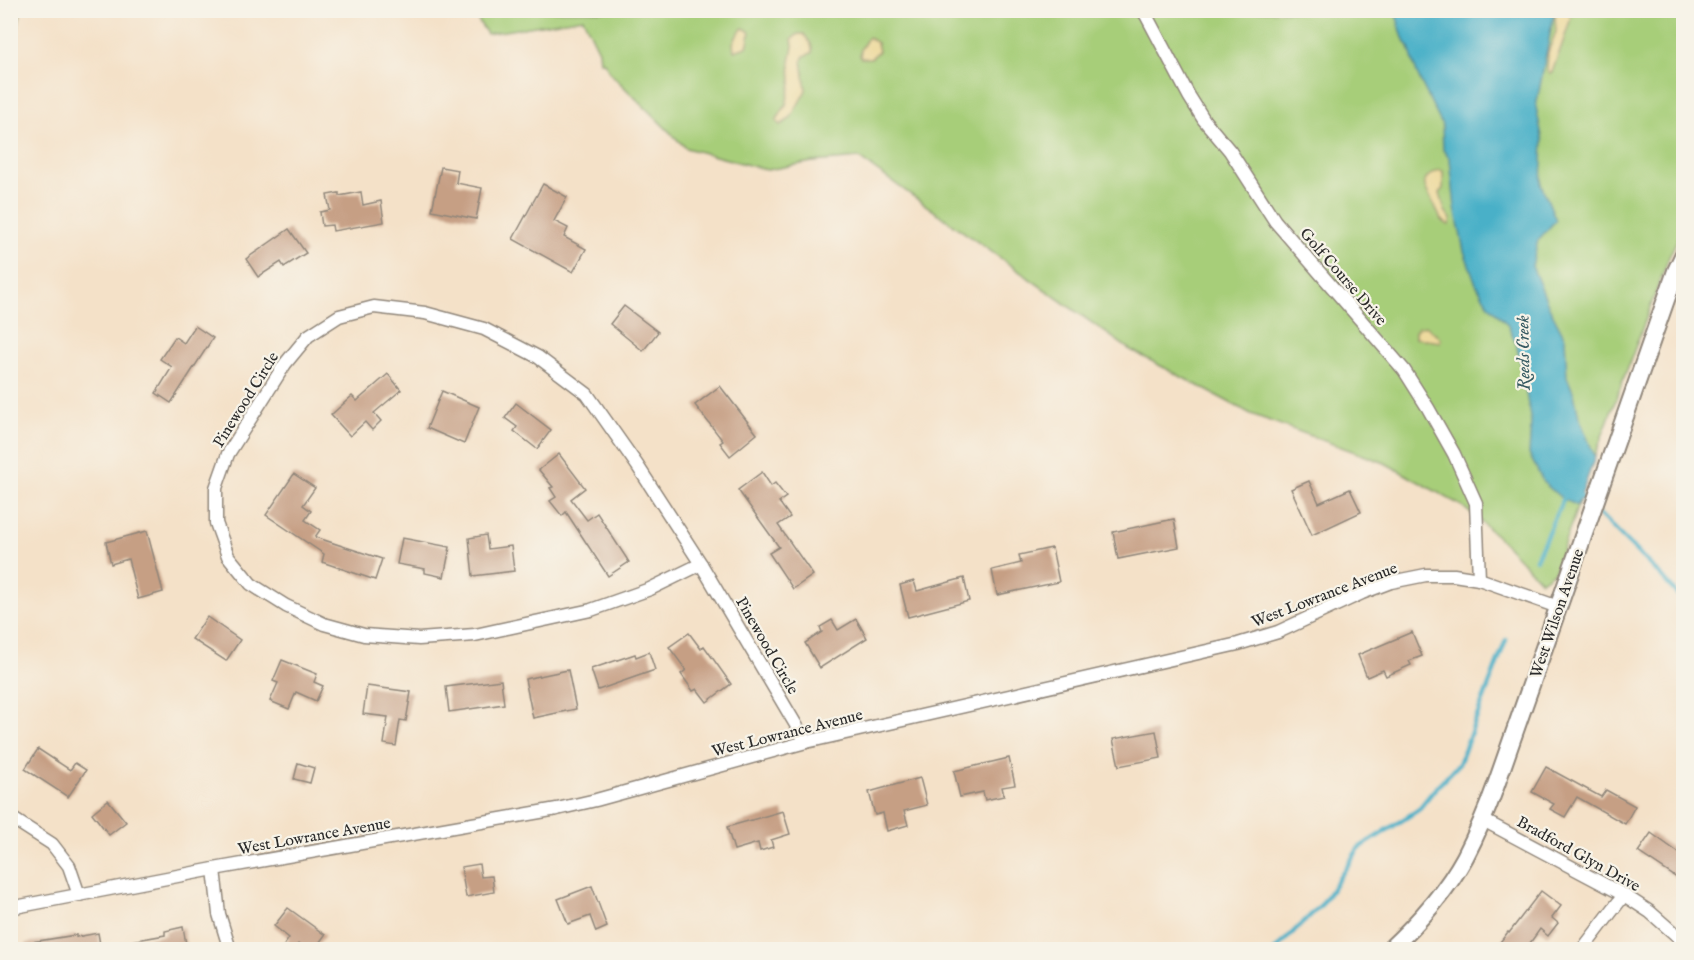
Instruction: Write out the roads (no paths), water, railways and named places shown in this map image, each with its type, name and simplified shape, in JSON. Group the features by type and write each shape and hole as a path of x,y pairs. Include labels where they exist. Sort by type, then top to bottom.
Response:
{"street":[{"name":"Golf Course Drive","path":"1142,10 1204,120 1230,151 1275,221 1404,370 1428,408 1454,454 1476,503 1479,579"},
{"name":"West Wilson Avenue","path":"1389,950 1417,922 1440,894 1464,858 1483,820 1683,254"},
{"name":"Pinewood Circle","path":"701,564 650,589 591,610 475,635 419,639 364,635 324,624 295,611 251,584 228,556 216,523 216,488 228,454 285,364 308,336 339,316 374,307 425,313 484,329 538,357 587,394 637,465 701,564 806,742"},
{"name":"West Lowrance Avenue","path":"10,908 596,800 806,742 1238,644 1278,632 1391,582 1426,574 1479,579 1558,607"},
{"path":"10,817 52,844 69,866 79,895"},
{"name":"Bradford Glyn Drive","path":"1483,820 1624,895 1650,912 1683,942"},
{"path":"214,869 219,914 230,950"},
{"path":"1582,950 1624,895"}],"water":[{"path":"1395,11 1553,11 1536,107 1543,141 1541,184 1556,220 1538,240 1532,266 1565,338 1567,377 1574,394 1579,417 1595,457 1577,506 1560,497 1544,483 1529,454 1531,422 1516,343 1507,324 1487,303 1476,284 1464,251 1455,208 1450,159 1443,150 1442,125 1417,74"}],"waterway":[{"name":"Reeds Creek","path":"1576,492 1590,505"},
{"path":"1536,559 1566,493"},
{"name":"Reeds Creek","path":"1596,511 1684,602"},
{"path":"1275,950 1322,904 1359,848 1418,810 1459,764 1506,640"}]}
